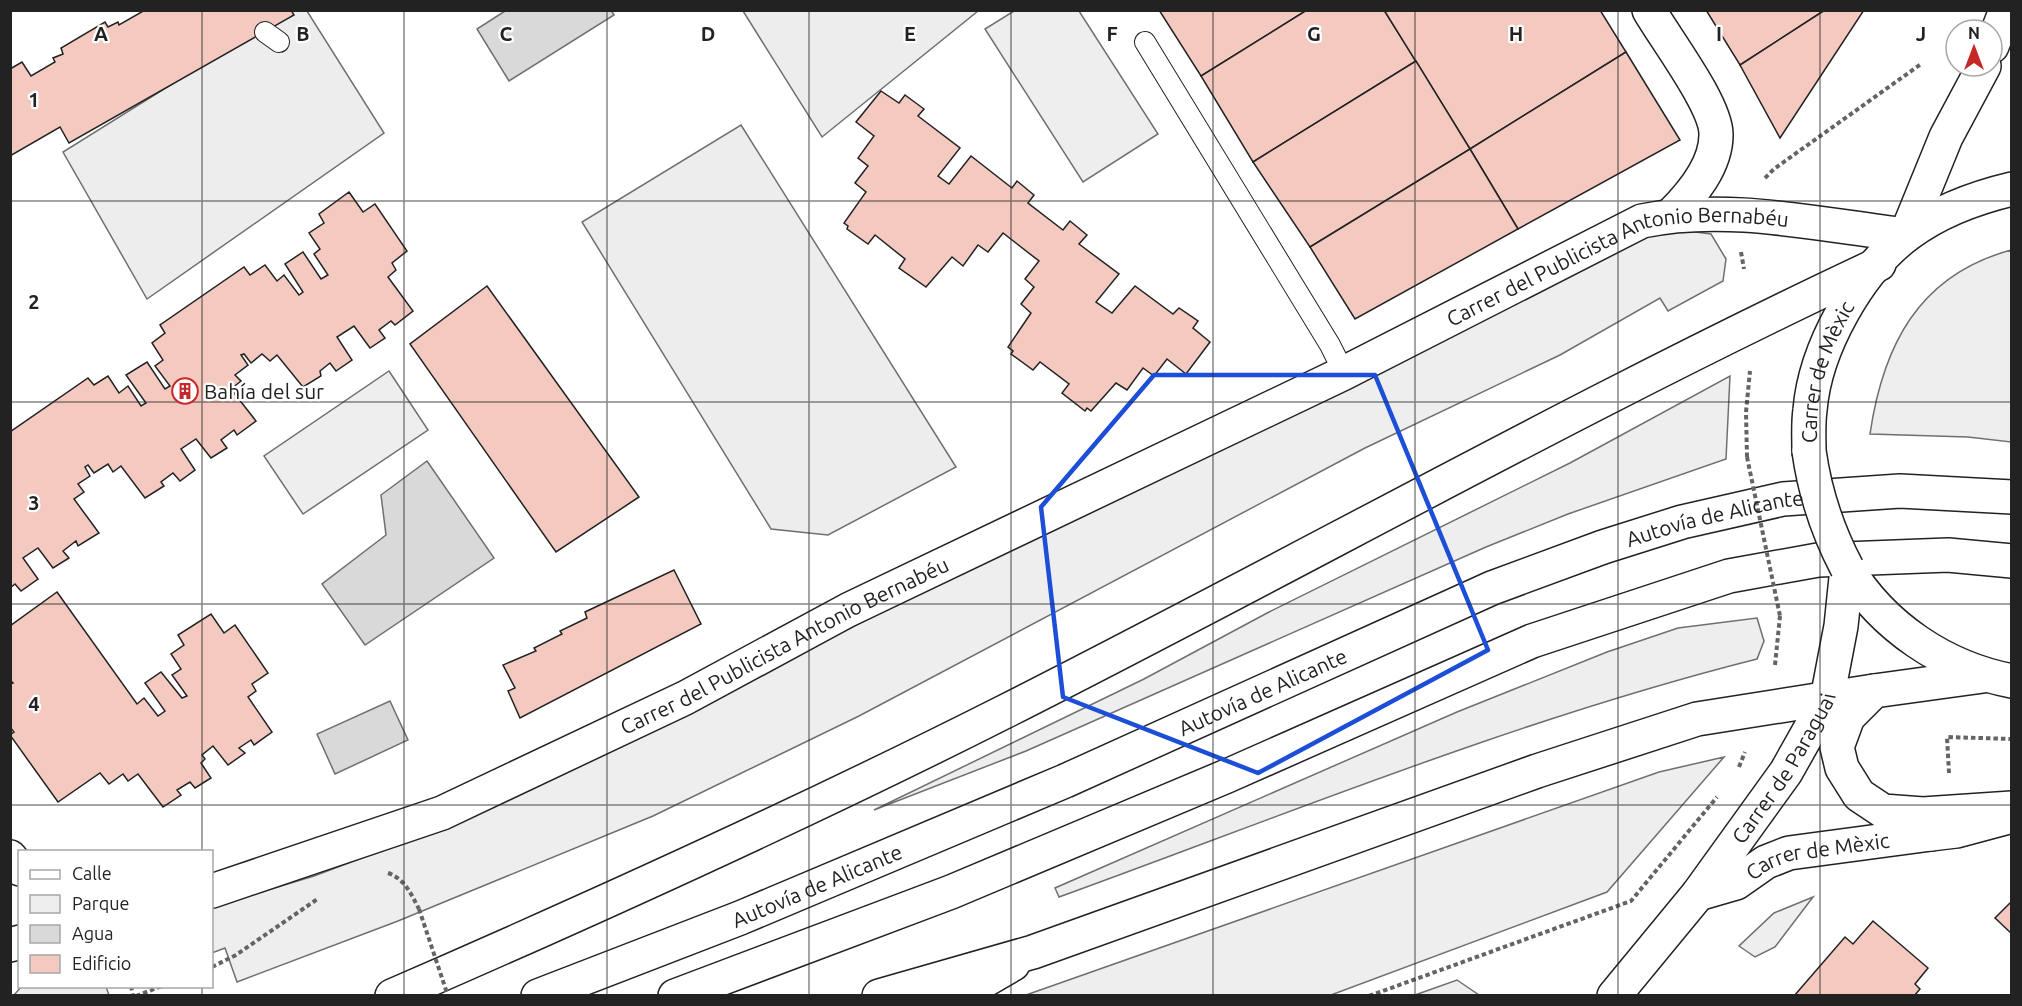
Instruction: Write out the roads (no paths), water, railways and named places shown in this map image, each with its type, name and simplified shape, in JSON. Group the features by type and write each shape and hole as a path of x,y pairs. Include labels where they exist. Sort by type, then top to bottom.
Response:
{"main road":[{"path":"1648,10 1711,111 1716,134 1713,156 1691,195 1672,214"},
{"name":"Carrer de Mèxic","path":"1906,235 1946,137 1978,78"},
{"name":"Carrer de Mèxic","path":"1997,679 1947,660 1908,634 1860,591 1828,532 1815,492 1809,451 1809,410 1817,370 1832,331 1853,295 1879,264 1906,235 1940,214 1977,197 2012,189"},
{"name":"Carrer del Publicista Antonio Bernabéu","path":"213,891 442,813 685,698 848,610 1344,373 1642,221 1672,214 1745,215 1906,235"},
{"path":"392,996 697,860 1003,712 1748,326 1879,264"},
{"name":"Autovía de Alicante","path":"538,996 762,909 1065,781 1492,588 1603,547 1682,522 1783,499 1900,491 2012,497"},
{"path":"675,996 951,892 1227,776 1532,640 1729,576 1818,560 1948,555 2012,561"},
{"name":"Carrer de Paraguai","path":"1614,996 1698,894 1786,772 1827,699 1843,610 1847,568"},
{"path":"879,996 1033,952 1537,771 1686,723 1760,707 1874,691 1997,679"},
{"name":"Carrer de Mèxic","path":"1874,691 1848,717 1837,747 1842,768 1859,795 1883,811 1923,814 2012,808"},
{"name":"Carrer de Mèxic","path":"1698,894 1736,883 1766,862 1789,853 1956,831 2012,816"},
{"path":"958,996 1033,952"}],"lane":[{"path":"1145,42 1330,345 1344,373"}],"water":[{"path":"611,10 614,15 509,81 477,29 505,11"},
{"path":"427,461 494,558 365,645 322,584 386,535 381,495"},
{"path":"390,701 408,740 335,774 317,734"}],"place":[{"name":"Bahía del sur","path":"185,391"}]}
